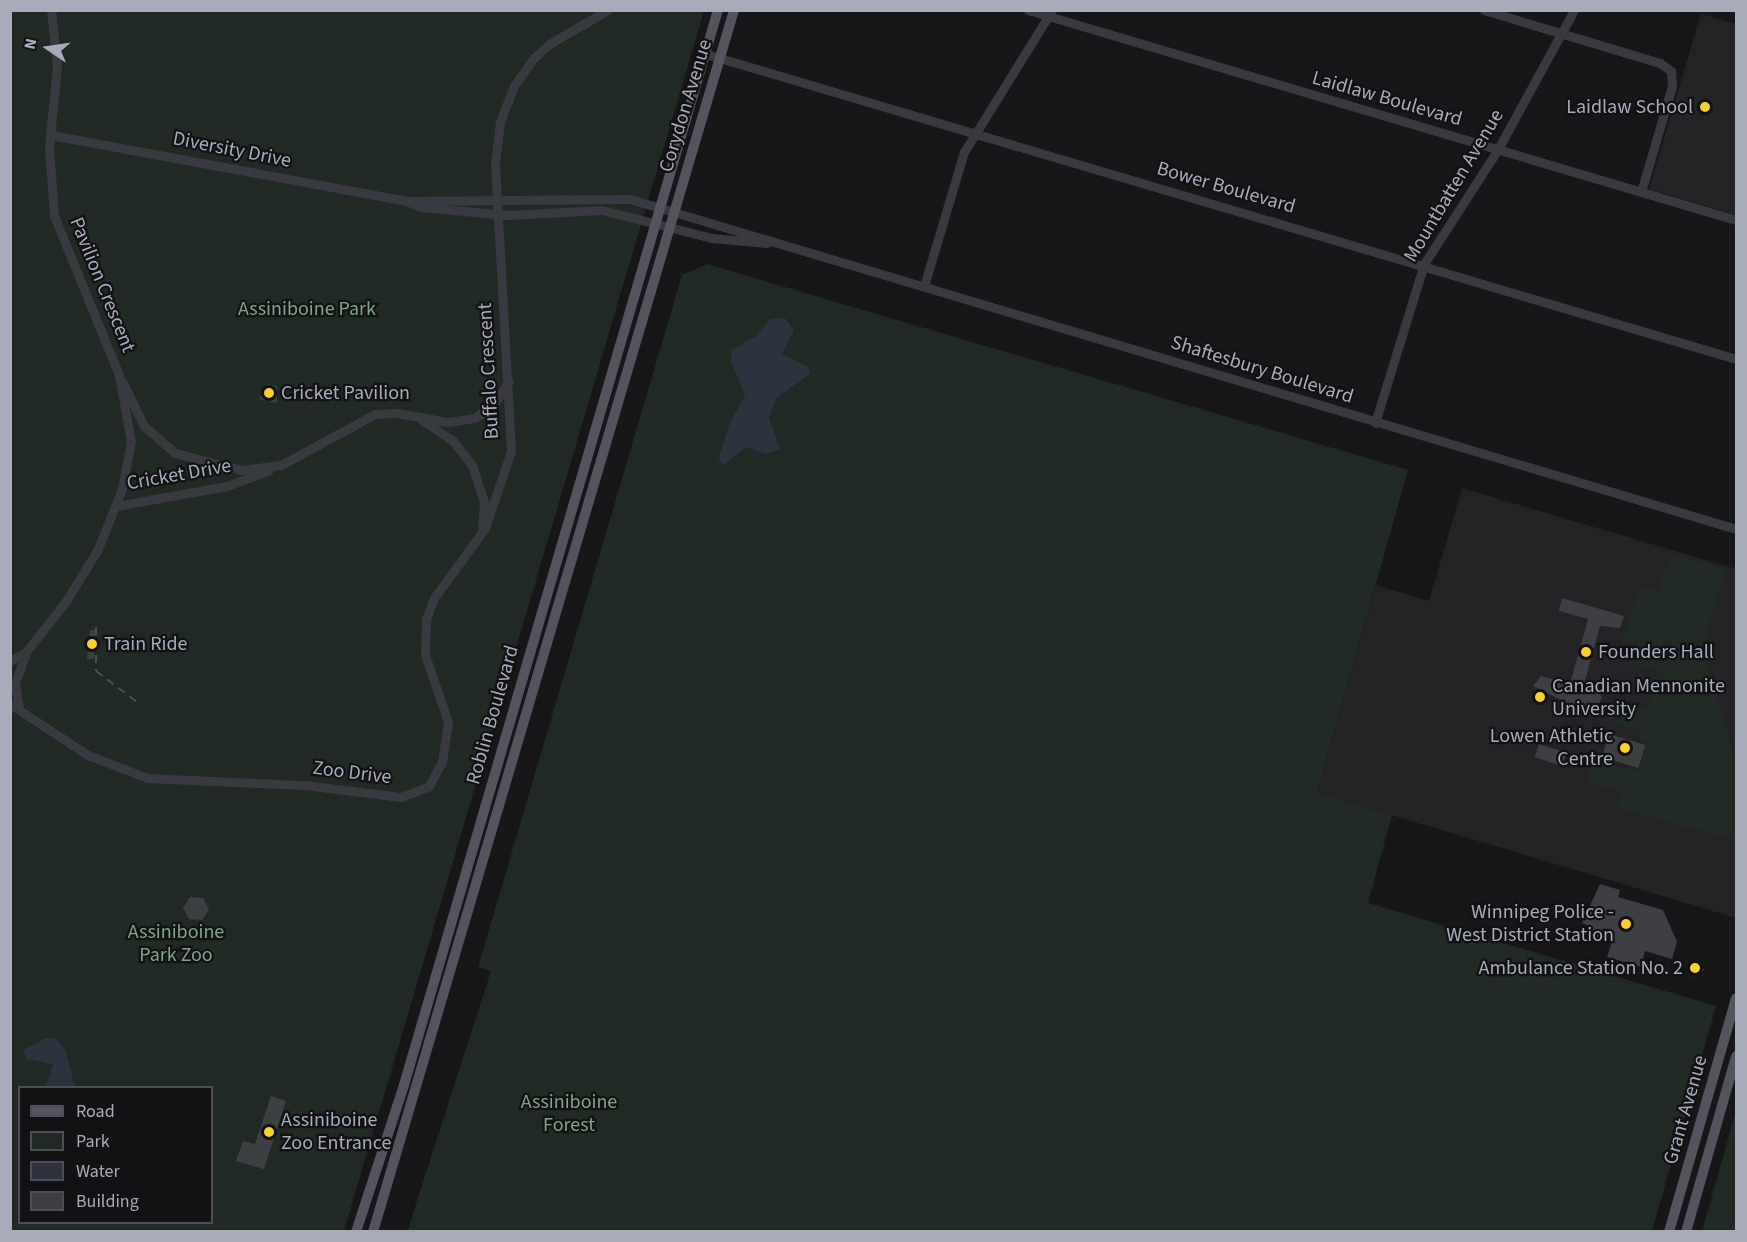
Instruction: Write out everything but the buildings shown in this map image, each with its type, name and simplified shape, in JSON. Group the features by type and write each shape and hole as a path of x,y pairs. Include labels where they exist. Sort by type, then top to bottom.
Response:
{"main road":[{"name":"Corydon Avenue","path":"660,208 718,10"},
{"name":"Corydon Avenue","path":"674,212 734,10"},
{"name":"Roblin Boulevard","path":"356,1232 407,1076 660,208"},
{"name":"Roblin Boulevard","path":"373,1232 674,212"},
{"name":"Grant Avenue","path":"1669,1232 1737,998"},
{"name":"Grant Avenue","path":"1686,1232 1737,1056"}],"street":[{"name":"Pavilion Crescent","path":"15,706 15,683 26,651 89,566 116,506 131,442 119,375 57,226 51,193 51,135 57,66 51,10"},
{"name":"Buffalo Crescent","path":"481,533 509,460 510,381 496,202 497,137 514,86 549,44 608,10"},
{"name":"Laidlaw Boulevard","path":"1028,10 1050,14 1737,220"},
{"path":"1484,10 1660,63 1671,71 1672,86 1641,192"},
{"name":"Mountbatten Avenue","path":"1376,423 1424,264 1498,149 1563,34 1574,10"},
{"path":"924,286 964,152 1050,14"},
{"name":"Bower Boulevard","path":"705,54 1424,264 1737,359"},
{"name":"Diversity Drive","path":"51,135 407,201 496,202 605,196 660,208"},
{"name":"Diversity Drive","path":"407,201 421,207 498,214 602,210 656,223"},
{"name":"Shaftesbury Boulevard","path":"660,208 1735,529"},
{"name":"Shaftesbury Boulevard","path":"656,223 712,238 782,245"},
{"name":"Cricket Drive","path":"119,375 144,426 175,453 222,469 281,465"},
{"name":"Cricket Drive","path":"116,506 227,486 281,465 361,419 396,413 447,422 475,418 494,404 510,381"},
{"name":"Cricket Drive","path":"419,417 453,441 472,465 484,502 481,533"},
{"name":"Zoo Drive","path":"15,706 88,755 147,778 415,795 429,786 439,770 448,731 445,707 425,655 426,619 438,593 481,533"},
{"name":"Pavilion Crescent","path":"10,661 26,651"}],"shaded area":[{"name":"Laidlaw School","path":"1701,14 1736,24 1736,215 1649,189"},
{"name":"Canadian Mennonite University","path":"1462,488 1736,569 1736,918 1317,793 1376,585 1429,601"}],"green space":[{"name":"Assiniboine Park","path":"10,11 704,11 344,1231 11,1231"},
{"name":"Assiniboine Forest","path":"707,264 1408,470 1317,793 1392,815 1368,903 1716,1006 1652,1231 407,1232 491,971 478,967 682,275"},
{"path":"1670,554 1725,569 1703,647 1736,763 1736,840 1616,808 1620,791 1586,781 1592,761 1639,771 1646,741 1639,739 1641,731 1606,720 1607,711 1619,702 1647,710 1659,671 1618,659 1638,587 1659,590"},
{"path":"1736,1111 1736,1231 1702,1231"}],"water":[{"path":"785,318 794,330 782,354 808,367 810,374 776,398 769,418 780,449 766,454 746,447 722,466 719,458 729,425 745,395 731,361 732,350 756,336 770,319"},
{"path":"46,1038 55,1038 65,1049 75,1086 46,1086 53,1064 26,1059 24,1050"}],"railway":[{"path":"96,627 96,671 141,705"}],"place":[{"name":"Laidlaw School","path":"1705,107"},
{"name":"Cricket Pavilion","path":"269,393"},
{"name":"Train Ride","path":"92,644"},
{"name":"Founders Hall","path":"1586,652"},
{"name":"Canadian Mennonite University","path":"1540,697"},
{"name":"Lowen Athletic Centre","path":"1625,748"},
{"name":"Winnipeg Police - West District Station","path":"1626,924"},
{"name":"Ambulance Station No. 2","path":"1695,968"},
{"name":"Assiniboine Zoo Entrance","path":"269,1132"}],"park label":[{"name":"Assiniboine Park Zoo","path":"176,944"}]}
